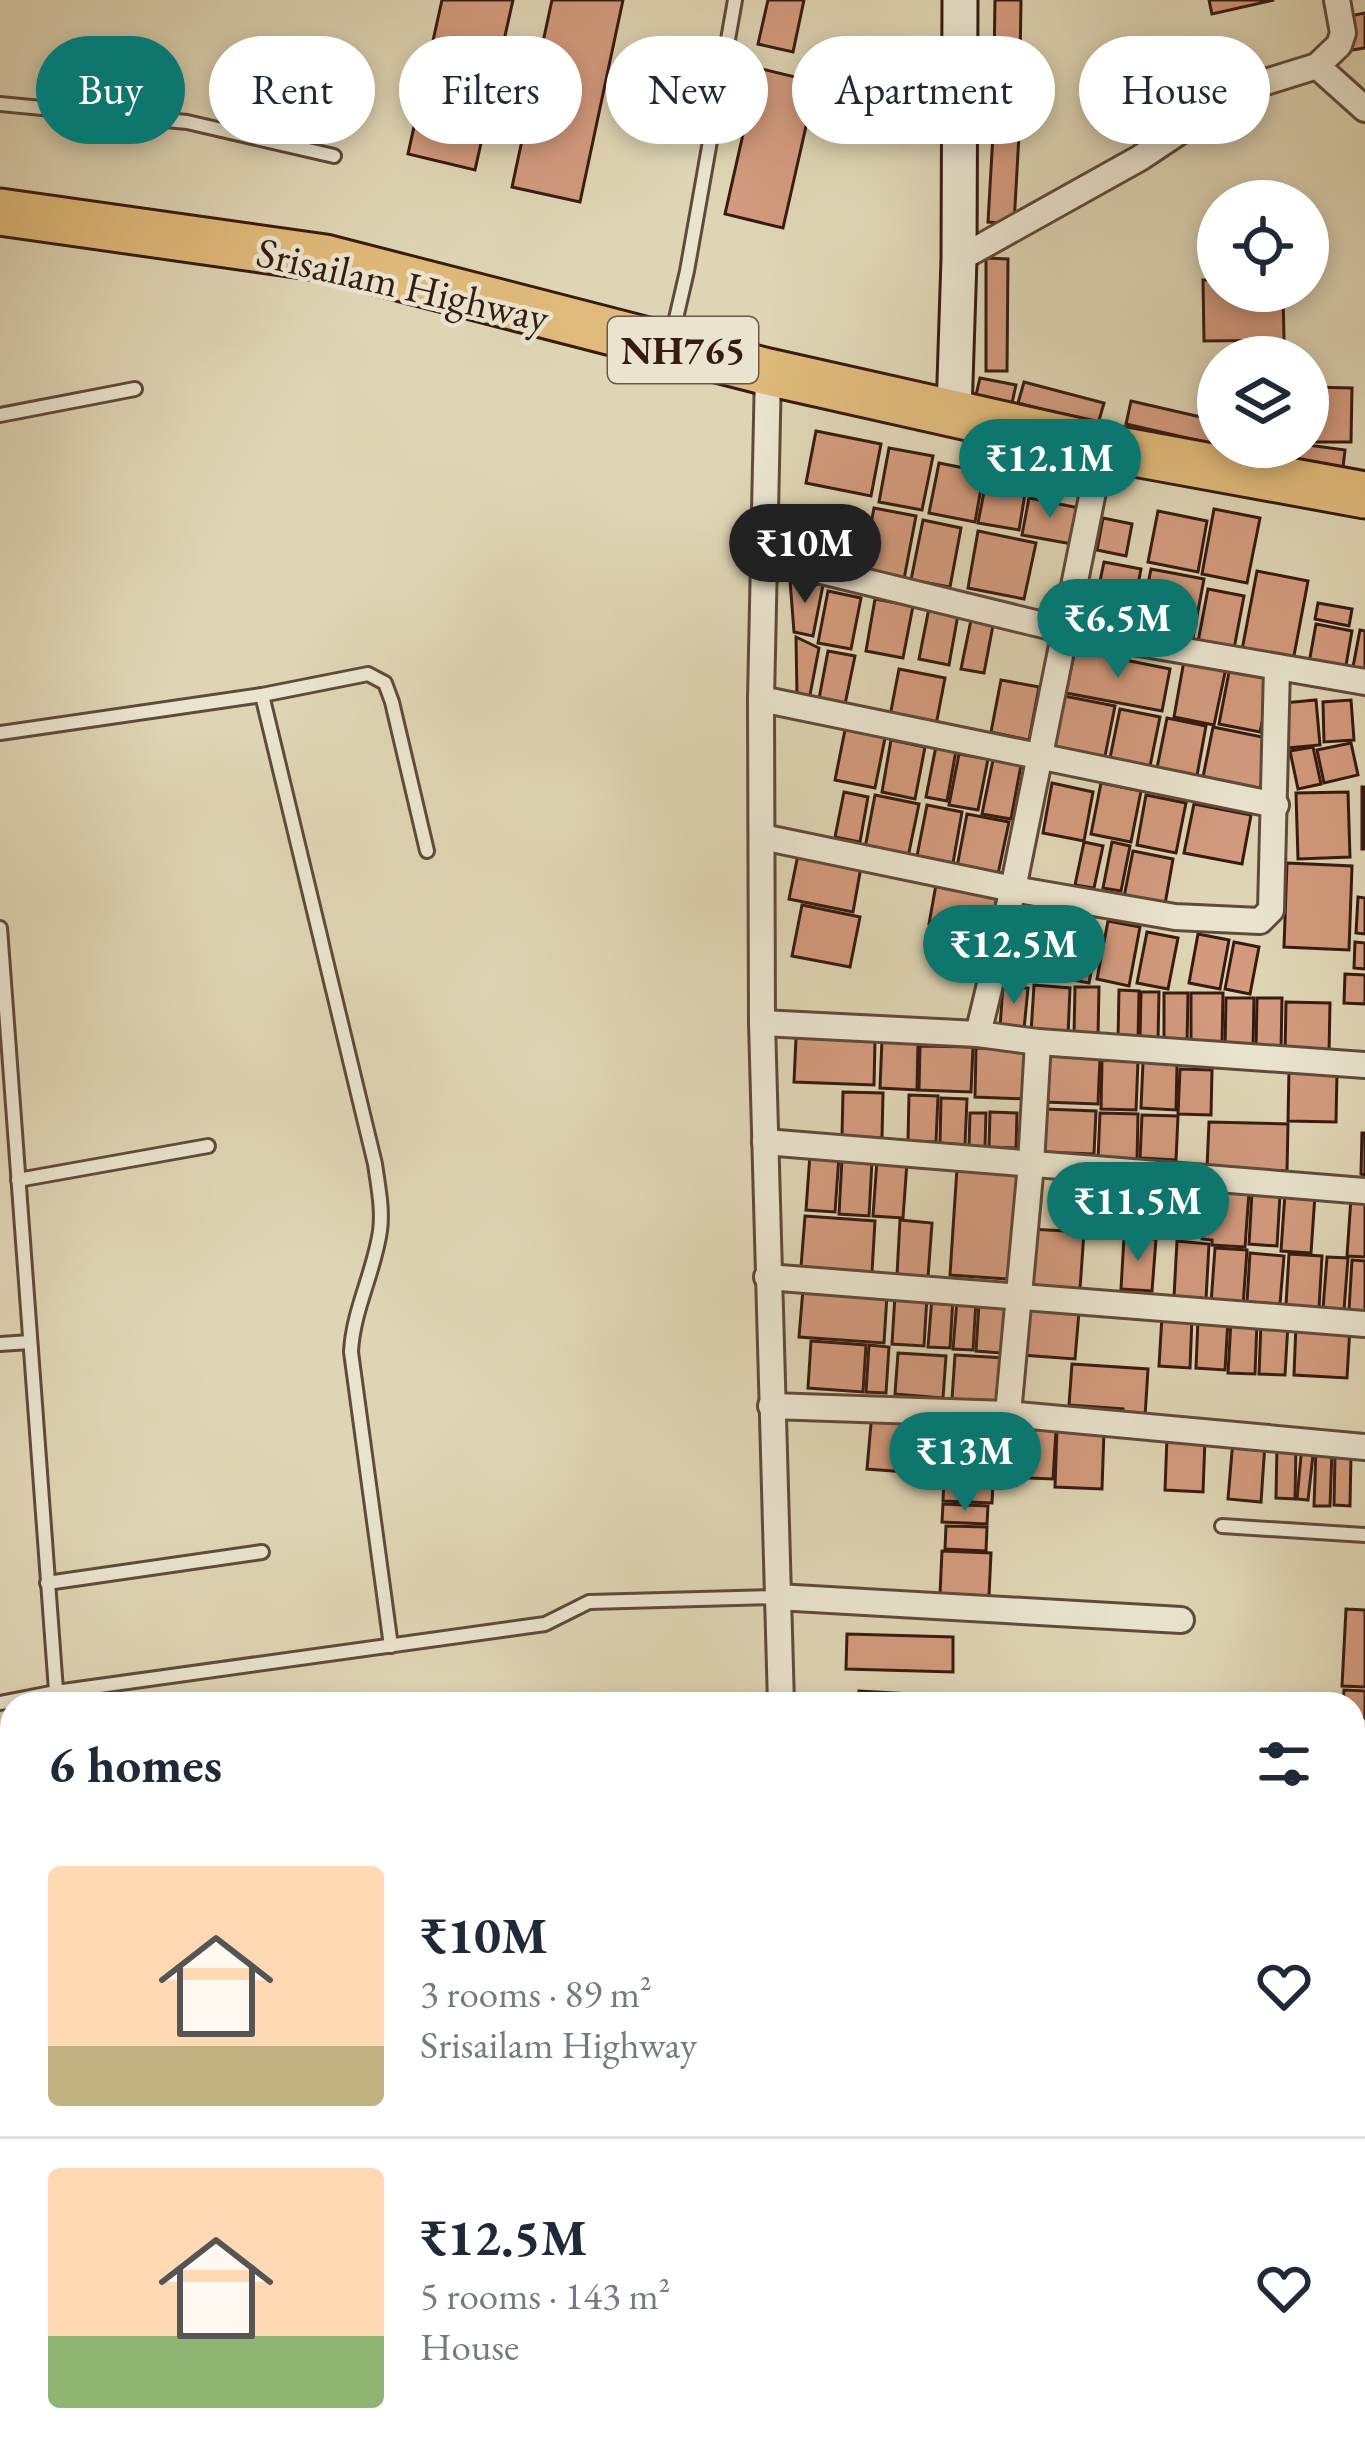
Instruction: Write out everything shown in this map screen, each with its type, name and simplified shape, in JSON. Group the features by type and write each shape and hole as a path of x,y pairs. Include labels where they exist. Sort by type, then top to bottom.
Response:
{"highway":[{"name":"Srisailam Highway","path":"0,212 325,258 768,373 1102,447 1365,495"}],"street":[{"path":"954,412 960,0"},
{"path":"959,259 1140,158 1243,89 1317,66 1339,45 1343,33 1337,0"},
{"path":"1317,66 1365,109"},
{"path":"768,373 761,699 762,1023 781,1692"},
{"path":"978,1034 1102,447"},
{"path":"764,557 1064,630 1365,682"},
{"path":"762,837 1012,889 1175,916 1260,921 1271,910 1277,667"},
{"path":"761,699 1276,805"},
{"path":"762,1023 978,1034 1365,1065"},
{"path":"1008,1414 1038,1042"},
{"path":"765,1142 1365,1191"},
{"path":"767,1276 1365,1324"},
{"path":"771,1406 1008,1414 1365,1447"},
{"path":"778,1597 1181,1620"}],"lane":[{"path":"670,347 735,0"},
{"path":"0,104 187,122 334,156"},
{"path":"0,415 135,388"},
{"path":"0,733 262,695 368,674 385,683 392,701 427,851"},
{"path":"262,695 381,1205 380,1232 355,1316 351,1352 391,1646"},
{"path":"0,928 5,1059 56,1692"},
{"path":"18,1180 208,1146"},
{"path":"0,1344 30,1342"},
{"path":"1222,1526 1365,1535"},
{"path":"47,1583 262,1552"},
{"path":"96,1692 545,1624 589,1601 778,1597"}],"building":[{"path":"442,0 513,0 505,36 434,36"},
{"path":"552,0 623,0 615,36 606,36 606,80 580,202 512,187 521,144 582,144 582,36 544,36"},
{"path":"768,0 804,0 792,52 768,46 768,36 760,36"},
{"path":"995,0 1021,0 1020,36 994,36"},
{"path":"1209,0 1274,0 1212,14"},
{"path":"1365,13 1365,48 1352,50 1345,17"},
{"path":"768,70 792,76 792,144 802,144 783,228 725,214 741,144 768,144"},
{"path":"410,144 481,144 475,170 408,154"},
{"path":"992,144 1018,144 1014,224 988,222"},
{"path":"986,258 1008,259 1007,371 986,371"},
{"path":"1204,312 1283,312 1284,336 1204,336"},
{"path":"980,378 1016,385 1012,403 976,395"},
{"path":"1024,382 1104,403 1098,424 1018,403"},
{"path":"1329,387 1352,388 1351,442 1329,442"},
{"path":"1131,401 1197,416 1197,440 1126,424"},
{"path":"816,431 881,444 871,496 806,483"},
{"path":"889,448 933,456 922,510 879,502"},
{"path":"1329,448 1345,450 1342,476 1284,468 1329,468"},
{"path":"939,463 984,472 975,522 929,513"},
{"path":"985,487 1025,494 1019,530 978,523"},
{"path":"1029,498 1079,508 1072,544 1022,535"},
{"path":"874,508 916,516 904,579 862,571"},
{"path":"1214,509 1260,518 1247,583 1202,574"},
{"path":"1158,511 1207,521 1198,572 1148,562"},
{"path":"1103,518 1132,524 1126,556 1097,550"},
{"path":"923,520 961,528 950,587 911,580"},
{"path":"978,531 1036,543 1024,599 968,588"},
{"path":"1104,562 1141,569 1129,632 1091,624"},
{"path":"1151,569 1204,579 1192,643 1138,633"},
{"path":"1257,571 1308,581 1293,661 1242,650"},
{"path":"790,580 823,585 813,636 794,632"},
{"path":"1208,589 1244,596 1233,654 1197,647"},
{"path":"828,591 861,598 851,649 818,643"},
{"path":"875,599 913,606 903,658 866,651"},
{"path":"930,603 959,609 949,665 919,659"},
{"path":"1318,603 1352,609 1349,626 1315,619"},
{"path":"972,615 994,620 984,673 961,669"},
{"path":"1316,624 1352,631 1345,671 1309,663"},
{"path":"1360,630 1365,631 1365,670 1353,667"},
{"path":"796,637 819,648 809,700 797,695"},
{"path":"1075,650 1170,669 1162,711 1066,693"},
{"path":"828,651 855,656 844,709 818,704"},
{"path":"1185,655 1227,663 1214,725 1174,717"},
{"path":"1230,667 1272,675 1260,732 1219,724"},
{"path":"899,669 945,678 936,725 890,716"},
{"path":"1001,680 1039,687 1029,740 991,732"},
{"path":"1064,696 1115,706 1104,761 1053,751"},
{"path":"1316,700 1320,745 1287,748 1283,703"},
{"path":"1351,700 1354,740 1324,742 1323,702"},
{"path":"1120,709 1160,717 1149,771 1109,763"},
{"path":"1167,718 1206,726 1196,781 1156,773"},
{"path":"846,725 886,733 875,788 835,780"},
{"path":"1213,727 1267,738 1268,795 1202,782"},
{"path":"891,740 925,747 915,799 882,792"},
{"path":"937,741 957,745 947,801 926,797"},
{"path":"1351,743 1358,775 1324,783 1317,750"},
{"path":"1313,747 1321,784 1298,789 1290,751"},
{"path":"959,754 988,759 978,810 949,805"},
{"path":"993,760 1021,765 1011,819 982,814"},
{"path":"1052,783 1093,792 1084,841 1043,833"},
{"path":"1101,783 1141,791 1131,842 1091,834"},
{"path":"1365,787 1365,849 1362,849"},
{"path":"844,792 868,797 860,842 835,837"},
{"path":"1348,792 1350,857 1298,859 1296,793"},
{"path":"875,795 919,804 908,857 865,848"},
{"path":"1146,795 1186,803 1176,853 1137,845"},
{"path":"1194,804 1251,815 1242,864 1184,853"},
{"path":"927,805 962,812 953,863 917,856"},
{"path":"967,814 1009,822 998,874 957,867"},
{"path":"1084,842 1103,846 1094,888 1075,885"},
{"path":"1112,842 1130,846 1121,891 1103,888"},
{"path":"1133,851 1173,859 1164,910 1123,902"},
{"path":"798,855 861,867 853,912 789,899"},
{"path":"1287,863 1352,866 1349,950 1284,947"},
{"path":"937,879 998,891 990,935 929,924"},
{"path":"1358,897 1365,898 1365,934 1356,933"},
{"path":"1017,904 1052,910 1038,980 1004,974"},
{"path":"802,905 860,917 850,967 792,956"},
{"path":"1108,921 1140,927 1129,986 1097,979"},
{"path":"1057,922 1099,930 1089,983 1047,975"},
{"path":"1147,932 1178,938 1168,989 1137,983"},
{"path":"1198,934 1229,940 1220,989 1189,983"},
{"path":"1234,942 1259,947 1250,994 1225,989"},
{"path":"1355,942 1365,943 1365,969 1354,968"},
{"path":"1345,974 1365,975 1365,1004 1344,1003"},
{"path":"1034,985 1070,988 1068,1036 1031,1033"},
{"path":"1003,986 1028,988 1024,1029 1000,1027"},
{"path":"1075,987 1099,987 1098,1036 1074,1036"},
{"path":"1119,990 1139,991 1138,1039 1118,1039"},
{"path":"1141,992 1159,992 1158,1040 1140,1040"},
{"path":"1164,993 1188,993 1187,1044 1164,1043"},
{"path":"1191,993 1223,993 1222,1045 1191,1045"},
{"path":"1226,998 1254,998 1253,1049 1225,1049"},
{"path":"1257,998 1282,998 1281,1051 1256,1051"},
{"path":"1286,1002 1330,1003 1329,1054 1285,1053"},
{"path":"796,1038 875,1041 874,1085 794,1082"},
{"path":"882,1039 918,1040 917,1090 880,1088"},
{"path":"920,1046 973,1047 971,1092 919,1090"},
{"path":"976,1048 1027,1050 1026,1099 975,1097"},
{"path":"1046,1056 1100,1058 1098,1104 1044,1102"},
{"path":"1102,1060 1138,1061 1136,1110 1101,1109"},
{"path":"1143,1062 1177,1064 1176,1110 1141,1108"},
{"path":"1180,1069 1212,1070 1211,1115 1178,1114"},
{"path":"1289,1070 1337,1071 1336,1122 1288,1121"},
{"path":"843,1092 883,1093 882,1138 842,1136"},
{"path":"909,1095 938,1096 936,1142 908,1141"},
{"path":"941,1098 967,1099 965,1145 940,1143"},
{"path":"1044,1109 1096,1111 1094,1154 1043,1152"},
{"path":"990,1112 1017,1113 1016,1148 989,1147"},
{"path":"970,1113 986,1113 985,1147 969,1146"},
{"path":"1100,1113 1138,1114 1137,1161 1098,1160"},
{"path":"1142,1115 1178,1116 1176,1160 1140,1158"},
{"path":"1209,1122 1288,1124 1287,1171 1207,1168"},
{"path":"1365,1133 1365,1175 1361,1174"},
{"path":"810,1154 839,1156 835,1212 806,1210"},
{"path":"842,1159 872,1161 869,1216 839,1214"},
{"path":"877,1160 907,1162 903,1218 873,1216"},
{"path":"957,1168 1027,1173 1020,1280 950,1275"},
{"path":"1086,1178 1135,1182 1131,1232 1083,1229"},
{"path":"1206,1189 1249,1192 1245,1247 1212,1245 1212,1240 1202,1239"},
{"path":"1252,1192 1280,1195 1277,1246 1249,1244"},
{"path":"1285,1193 1315,1195 1311,1253 1281,1251"},
{"path":"1351,1198 1365,1199 1365,1257 1347,1256"},
{"path":"805,1216 875,1221 872,1272 801,1267"},
{"path":"900,1220 932,1223 928,1277 897,1275"},
{"path":"1029,1229 1084,1232 1080,1289 1026,1285"},
{"path":"1124,1237 1156,1239 1152,1291 1121,1289"},
{"path":"1177,1241 1209,1244 1206,1299 1174,1297"},
{"path":"1215,1248 1247,1250 1243,1306 1211,1304"},
{"path":"1250,1253 1284,1256 1280,1304 1247,1302"},
{"path":"1289,1254 1322,1256 1319,1308 1286,1305"},
{"path":"1327,1257 1348,1258 1344,1310 1323,1309"},
{"path":"1352,1260 1365,1261 1365,1312 1349,1310"},
{"path":"803,1289 887,1295 884,1343 799,1337"},
{"path":"895,1295 927,1297 924,1346 892,1344"},
{"path":"932,1297 953,1298 950,1348 928,1347"},
{"path":"957,1300 976,1301 973,1350 953,1349"},
{"path":"979,1303 1005,1305 1001,1353 976,1351"},
{"path":"1025,1308 1079,1312 1075,1359 1022,1355"},
{"path":"1162,1316 1192,1318 1190,1368 1159,1366"},
{"path":"1198,1319 1228,1320 1225,1370 1196,1368"},
{"path":"1231,1321 1257,1322 1255,1374 1228,1373"},
{"path":"1261,1323 1288,1324 1285,1375 1259,1374"},
{"path":"1296,1324 1350,1327 1347,1378 1294,1375"},
{"path":"811,1341 866,1345 863,1392 808,1388"},
{"path":"869,1345 889,1347 886,1393 866,1392"},
{"path":"898,1353 946,1356 943,1398 895,1394"},
{"path":"955,1355 1005,1358 1002,1403 952,1399"},
{"path":"1072,1364 1148,1369 1145,1417 1123,1416 1123,1409 1069,1405"},
{"path":"872,1412 924,1416 919,1473 867,1469"},
{"path":"963,1420 1000,1422 997,1476 961,1474"},
{"path":"1006,1428 1056,1430 1053,1479 1004,1477"},
{"path":"1057,1429 1104,1431 1102,1489 1055,1487"},
{"path":"1167,1437 1205,1439 1203,1492 1165,1490"},
{"path":"1233,1440 1265,1443 1261,1502 1228,1499"},
{"path":"1277,1445 1296,1446 1295,1499 1276,1498"},
{"path":"1302,1445 1314,1446 1308,1500 1297,1499"},
{"path":"1316,1450 1332,1451 1330,1506 1314,1506"},
{"path":"1335,1455 1351,1455 1350,1506 1334,1505"},
{"path":"944,1480 993,1482 992,1503 943,1501"},
{"path":"943,1504 988,1506 987,1524 942,1522"},
{"path":"946,1526 987,1527 986,1551 945,1549"},
{"path":"942,1551 991,1553 989,1596 940,1594"},
{"path":"1346,1609 1365,1610 1365,1687 1342,1686"},
{"path":"847,1634 953,1637 953,1672 846,1669"}]}
